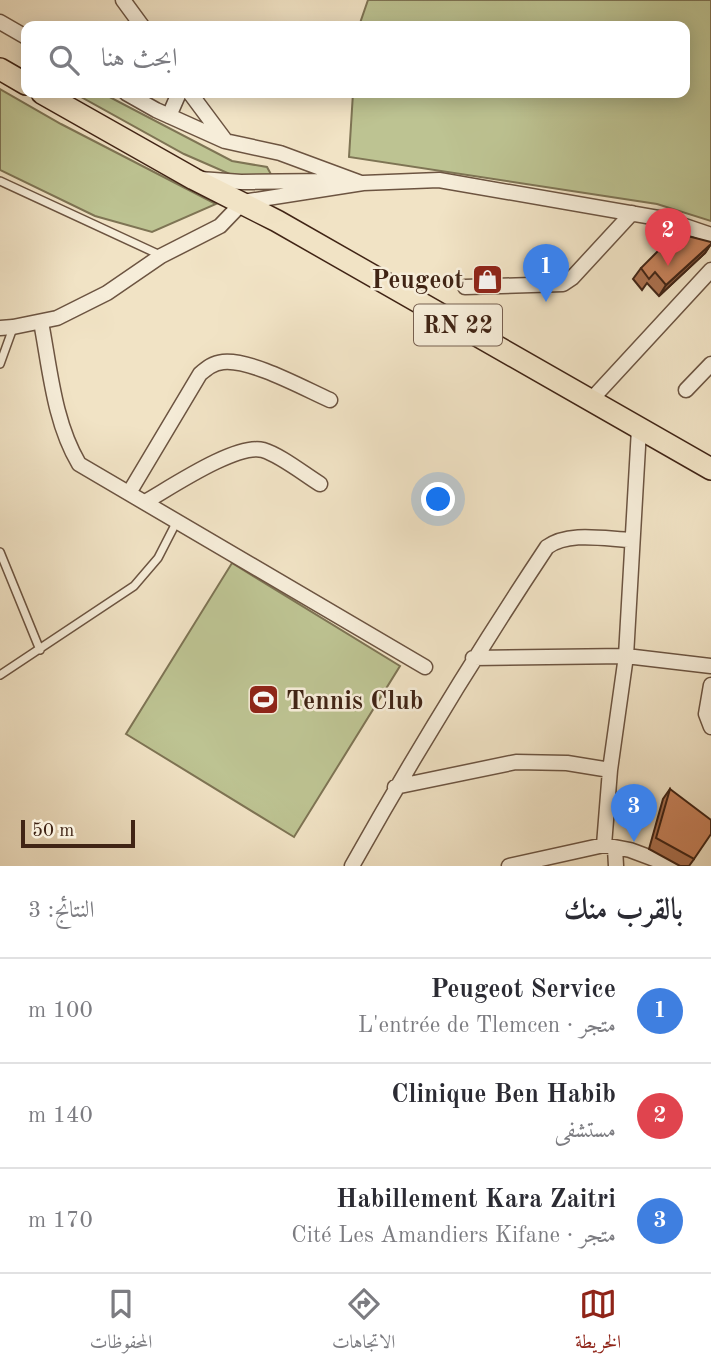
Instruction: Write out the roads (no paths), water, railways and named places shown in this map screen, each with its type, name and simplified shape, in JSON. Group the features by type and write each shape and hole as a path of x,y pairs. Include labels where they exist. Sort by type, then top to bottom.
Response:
{"main road":[{"path":"0,69 21,81"},
{"name":"RN 22","path":"51,98 194,179 278,221 711,469"}],"street":[{"path":"123,0 138,21"},
{"path":"0,22 21,34"},
{"path":"135,98 225,141 280,153 363,183"},
{"path":"169,116 177,98"},
{"path":"194,98 225,141"},
{"path":"310,164 310,181"},
{"path":"194,179 363,183 439,180 664,219 711,235"},
{"path":"7,328 57,318 107,293 161,256 220,226 243,202 363,183"},
{"path":"465,287 563,284 572,278 632,213"},
{"path":"590,401 711,270"},
{"path":"41,322 60,417 68,445 79,464 425,667"},
{"path":"129,493 200,374 210,366 221,362 243,362 330,400"},
{"path":"686,390 711,365"},
{"path":"616,866 609,846 610,770 626,656 639,429"},
{"path":"145,502 231,454 251,448 267,451 320,484"},
{"path":"352,866 473,658 547,547 566,538 632,540"},
{"path":"473,658 626,656 711,666"},
{"path":"711,685 706,714 711,727"},
{"path":"396,787 516,762 567,763 610,770"},
{"path":"509,866 609,846 630,850 673,866"}],"lane":[{"path":"0,181 161,256"},
{"path":"0,363 7,328"},
{"path":"0,675 134,586 158,558 177,521"},
{"path":"0,552 40,649"}],"place":[{"name":"Clinique Ben Habib","path":"668,266"},
{"name":"Peugeot","path":"487,279"},
{"name":"Peugeot Service","path":"546,302"},
{"name":"Tennis Club","path":"263,700"},
{"name":"Habillement Kara Zaitri","path":"634,842"}]}
